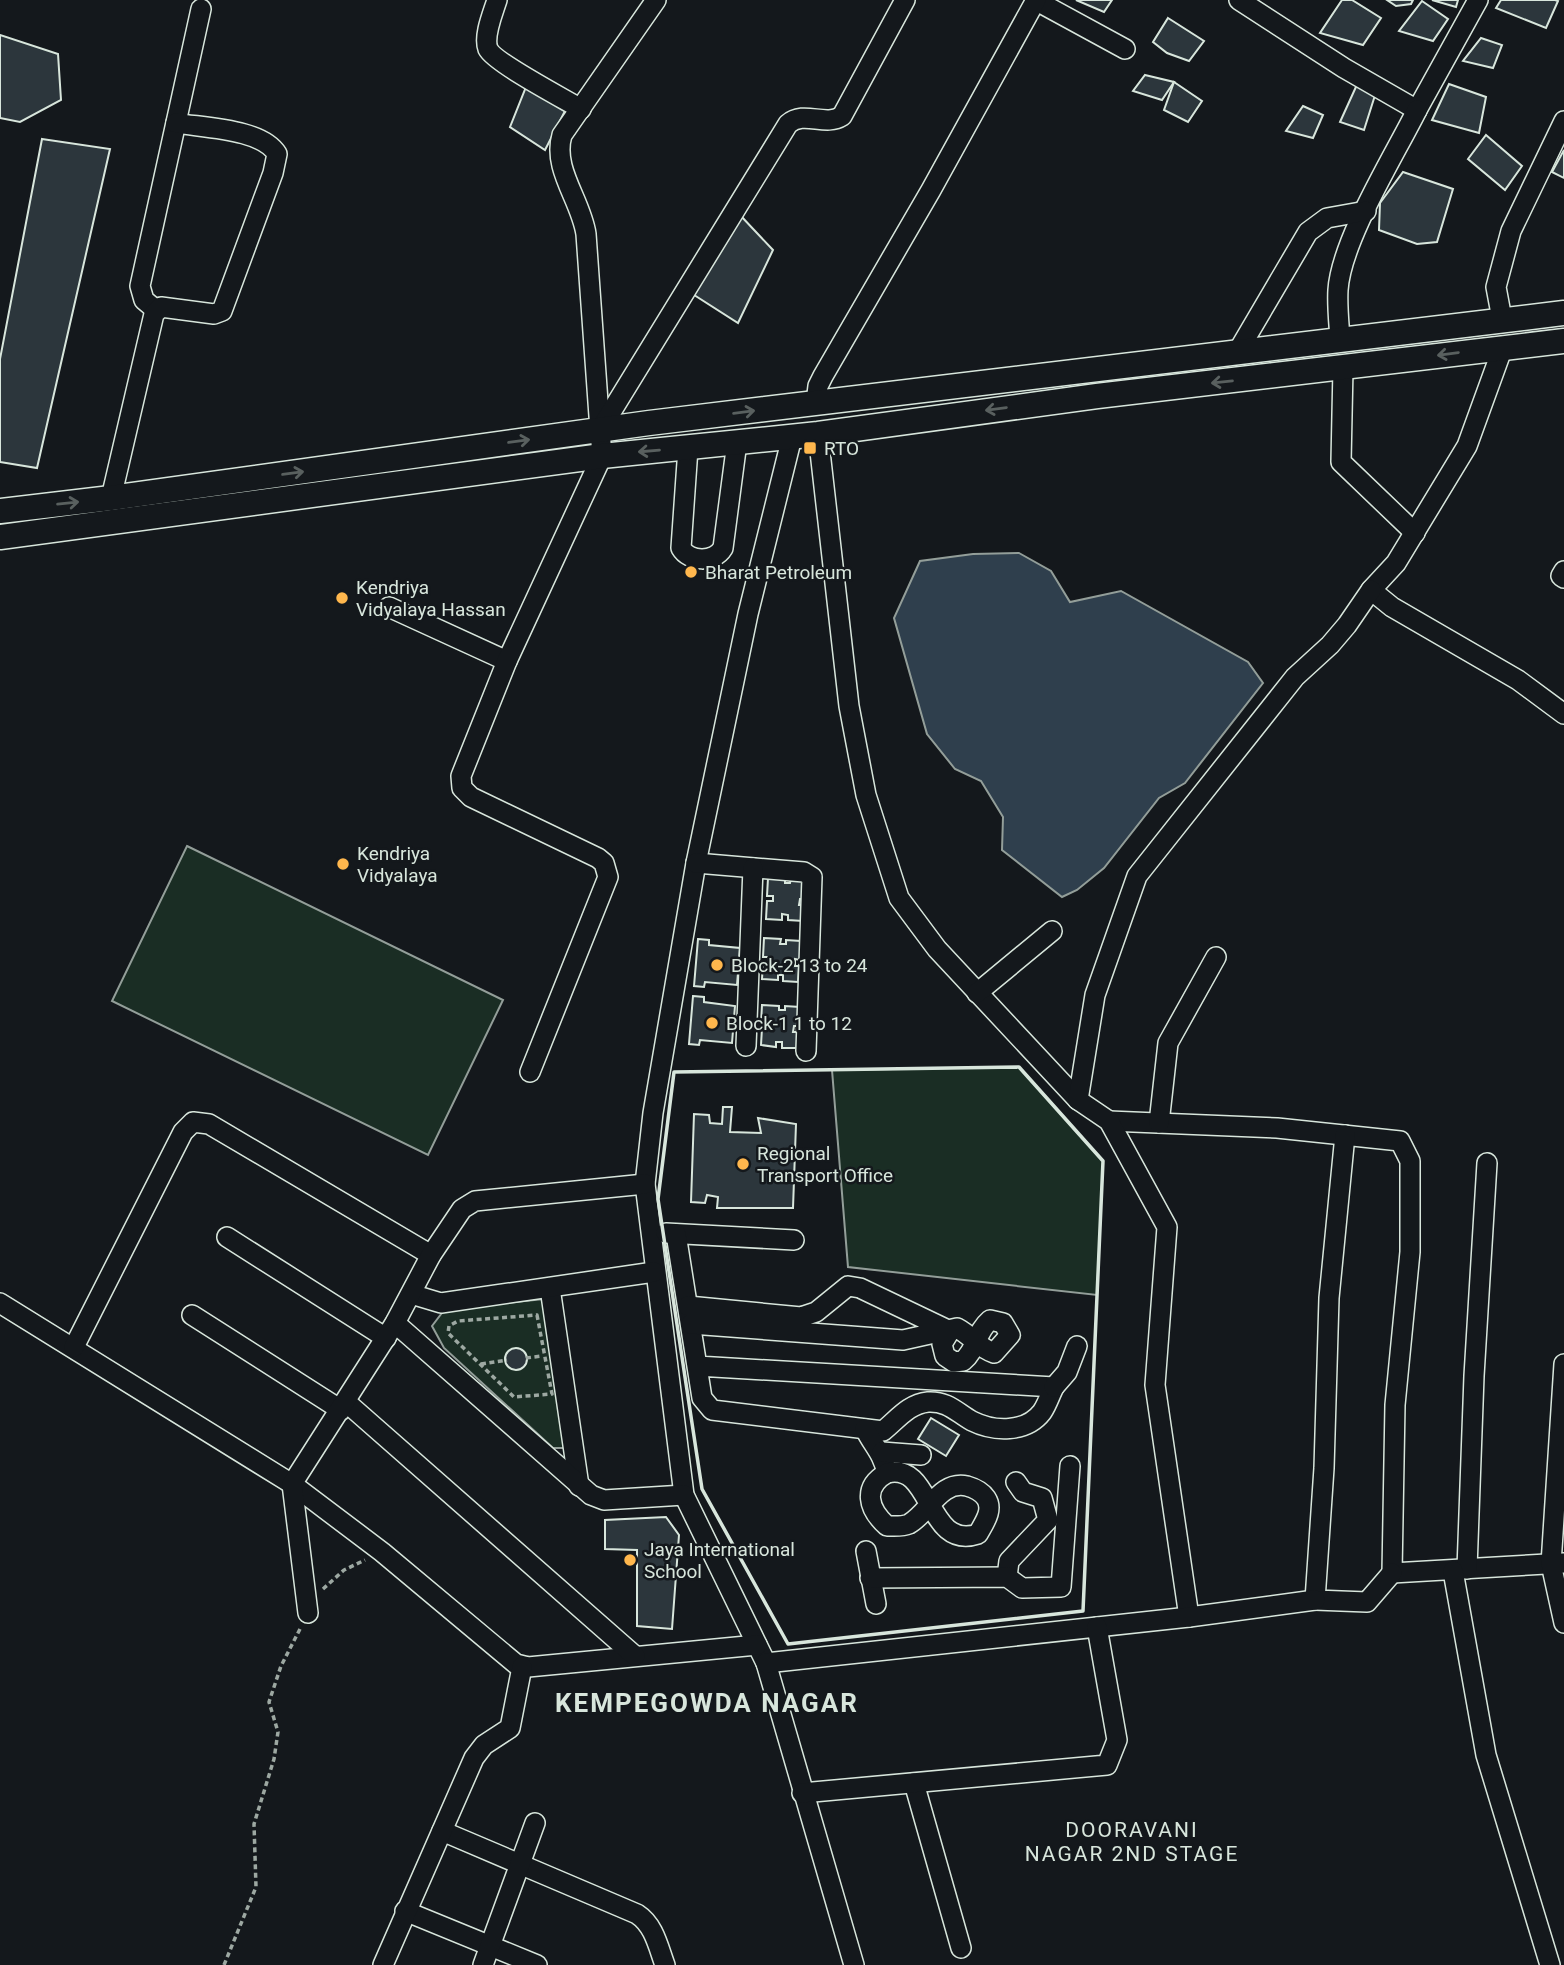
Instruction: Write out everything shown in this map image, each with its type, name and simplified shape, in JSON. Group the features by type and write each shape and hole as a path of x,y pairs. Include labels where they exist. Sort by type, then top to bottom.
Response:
{"main road":[{"path":"0,511 600,430 1564,313"},
{"path":"1340,339 1343,368"},
{"path":"0,537 602,456 792,437 1097,396 1343,368 1503,346 1564,341"},
{"path":"816,403 818,433"},
{"path":"111,498 114,523"}],"street":[{"path":"497,0 486,41 488,49 501,61 581,109"},
{"path":"530,1072 608,877 608,870 598,858 471,797 462,788 461,776 507,661 602,456 586,234 579,206 559,161 562,135 656,0"},
{"path":"600,430 788,124 800,117 830,120 842,116 905,0"},
{"path":"816,403 818,386 823,376 932,190 1035,0 1125,49"},
{"path":"1239,0 1344,68 1417,110"},
{"path":"1340,339 1338,288 1366,211 1417,110 1479,0"},
{"path":"156,310 144,300 140,286 201,9"},
{"path":"1502,319 1496,287 1511,230 1564,121"},
{"path":"111,498 156,310 160,307 214,314 222,311 273,173 276,154 270,143 255,137 176,123"},
{"path":"1238,351 1308,232 1327,218 1366,211"},
{"path":"1078,1100 1095,995 1137,876 1295,677 1331,645 1371,590 1396,563 1467,446 1503,346"},
{"path":"1343,368 1341,463 1415,533"},
{"path":"818,433 849,706 866,794 899,898 937,949 977,993 1078,1100 1109,1121 1167,1227 1155,1385 1189,1617"},
{"path":"792,437 748,614 696,863 653,1113 645,1184 684,1495 766,1664 854,1965"},
{"path":"688,448 681,548 689,556 703,559 714,557 723,548 737,442"},
{"path":"1564,571 1561,576 1564,578"},
{"path":"1371,590 1392,607 1518,680 1564,714"},
{"path":"389,607 507,661"},
{"path":"696,863 804,872 813,881 806,1051"},
{"path":"746,1046 753,868"},
{"path":"977,993 1052,931"},
{"path":"1158,1123 1168,1043 1216,957"},
{"path":"766,1664 1189,1617 1315,1600 1367,1602 1392,1573 1395,1405 1410,1252 1410,1161 1400,1141 1277,1128 1109,1121"},
{"path":"74,1347 183,1132 193,1122 209,1124 431,1255"},
{"path":"1315,1600 1324,1468 1329,1298 1345,1135"},
{"path":"1487,1163 1460,1570 1486,1755 1550,1965"},
{"path":"308,1613 292,1484 390,1330 431,1255 462,1209 475,1201 645,1184"},
{"path":"650,1231 794,1240"},
{"path":"676,1234 702,1398 712,1410 883,1431 904,1410 926,1402 949,1404 972,1420 993,1429 1021,1428 1041,1413 1054,1387 1067,1372 1077,1346"},
{"path":"228,1237 390,1330 579,1486 604,1500 684,1495"},
{"path":"411,1294 441,1303 654,1272"},
{"path":"689,1315 801,1317 816,1311 848,1286 860,1288 950,1331"},
{"path":"550,1288 579,1486"},
{"path":"0,1303 292,1484 382,1552 522,1667 757,1645"},
{"path":"192,1315 343,1406 635,1656"},
{"path":"689,1315 903,1340 957,1328 976,1341 971,1354 964,1361 954,1362 945,1356 942,1344 950,1331"},
{"path":"1564,1364 1558,1563 1564,1623"},
{"path":"697,1366 1054,1387"},
{"path":"864,1429 871,1442 882,1452 887,1473"},
{"path":"882,1452 921,1455"},
{"path":"870,1578 1007,1577 1022,1588 1061,1587 1070,1466"},
{"path":"887,1473 905,1474 916,1482 930,1505 909,1524 887,1525 875,1515 869,1495 872,1485 887,1473"},
{"path":"1007,1577 1009,1561 1048,1521 1042,1498 1023,1492 1016,1482"},
{"path":"866,1551 876,1604"},
{"path":"1392,1573 1558,1563"},
{"path":"802,1793 1107,1765 1117,1740 1097,1627"},
{"path":"383,1965 478,1751 510,1728 522,1667"},
{"path":"914,1783 961,1948"},
{"path":"483,1965 536,1823"},
{"path":"442,1831 646,1920 665,1965"},
{"path":"405,1911 537,1965"}],"path":[{"path":"537,1315 552,1394 514,1397 481,1364 448,1333 449,1326 458,1321 537,1315"},
{"path":"526,1358 544,1356"},
{"path":"481,1364 507,1360"},
{"path":"224,1965 256,1887 254,1825 274,1759 278,1732 269,1702 281,1666 308,1613 330,1580 344,1570 382,1552"}],"green space":[{"path":"187,846 503,1000 428,1155 112,1001"},
{"path":"1019,1067 1103,1161 1097,1295 848,1267 832,1070"},
{"path":"544,1299 566,1448 553,1448 444,1348 432,1326 445,1309"}],"water":[{"path":"1019,553 1051,571 1070,602 1121,591 1248,662 1263,683 1185,783 1159,798 1104,868 1077,890 1062,897 1002,850 1003,817 981,781 955,769 927,734 894,618 920,561 973,554"}],"building":[{"path":"1076,0 1112,0 1104,12"},
{"path":"1342,0 1352,0 1381,18 1363,45 1320,33"},
{"path":"1387,0 1413,0 1411,4 1396,6"},
{"path":"1432,0 1458,0 1456,7"},
{"path":"1501,0 1558,1 1546,28 1496,8"},
{"path":"1422,1 1448,19 1433,41 1399,31"},
{"path":"1168,18 1204,41 1189,61 1167,53 1153,42"},
{"path":"0,35 58,54 61,100 20,122 0,118"},
{"path":"1481,38 1502,45 1493,68 1463,61"},
{"path":"1145,75 1174,82 1162,100 1133,91"},
{"path":"1360,78 1377,89 1364,130 1340,122"},
{"path":"1174,82 1202,101 1188,122 1164,110"},
{"path":"1449,84 1486,97 1479,133 1432,120"},
{"path":"526,87 566,109 545,150 510,127"},
{"path":"1303,106 1323,115 1313,138 1286,131"},
{"path":"1486,135 1522,166 1505,190 1468,159"},
{"path":"42,139 110,149 37,468 0,462 0,359"},
{"path":"1564,150 1564,178 1552,172"},
{"path":"1403,172 1453,189 1437,242 1417,244 1379,230 1380,203"},
{"path":"740,215 773,250 738,323 691,293"},
{"path":"768,878 785,878 785,883 790,883 791,879 806,880 805,899 800,899 799,905 804,905 803,921 788,920 788,915 782,914 782,920 766,919 767,901 773,901 773,896 767,896"},
{"path":"764,938 781,939 780,944 786,944 786,940 801,941 800,960 795,959 795,966 799,966 798,982 783,981 783,975 778,975 778,980 762,979 763,962 768,962 769,957 763,957"},
{"name":"Block-2 13 to 24","path":"698,939 709,940 709,945 740,948 737,985 705,982 704,987 694,986"},
{"name":"Block-1 1 to 12","path":"693,996 704,997 704,1002 735,1006 732,1043 700,1040 699,1045 689,1044"},
{"path":"762,1005 779,1006 779,1010 785,1010 785,1006 800,1007 799,1026 794,1026 793,1032 798,1032 797,1048 782,1048 782,1042 776,1042 776,1047 761,1045 762,1028 767,1028 767,1023 761,1023"},
{"name":"Regional Transport Office","path":"723,1107 732,1107 730,1132 761,1133 758,1118 796,1124 793,1208 717,1208 718,1197 707,1195 705,1203 691,1202 694,1114 709,1115 710,1123 722,1124"},
{"path":"516,1348 524,1351 527,1359 524,1367 516,1370 508,1367 505,1359 508,1351"},
{"path":"931,1418 959,1435 946,1456 918,1439"},
{"path":"666,1517 679,1535 672,1629 637,1626 637,1550 605,1549 605,1520"}],"wall":[{"path":"1019,1067 1103,1161 1083,1611 788,1644 702,1489 658,1199 674,1072 1019,1067"}],"place":[{"name":"RTO","path":"810,448"},
{"name":"Bharat Petroleum","path":"691,572"},
{"name":"Kendriya Vidyalaya Hassan","path":"342,598"},
{"name":"Kendriya Vidyalaya","path":"343,864"},
{"name":"Block-2 13 to 24","path":"717,965"},
{"name":"Block-1 1 to 12","path":"712,1023"},
{"name":"Regional Transport Office","path":"743,1164"},
{"name":"Jaya International School","path":"630,1560"}],"district":[{"name":"KEMPEGOWDA NAGAR","path":"707,1703"},
{"name":"DOORAVANI NAGAR 2ND STAGE","path":"1132,1842"}]}
